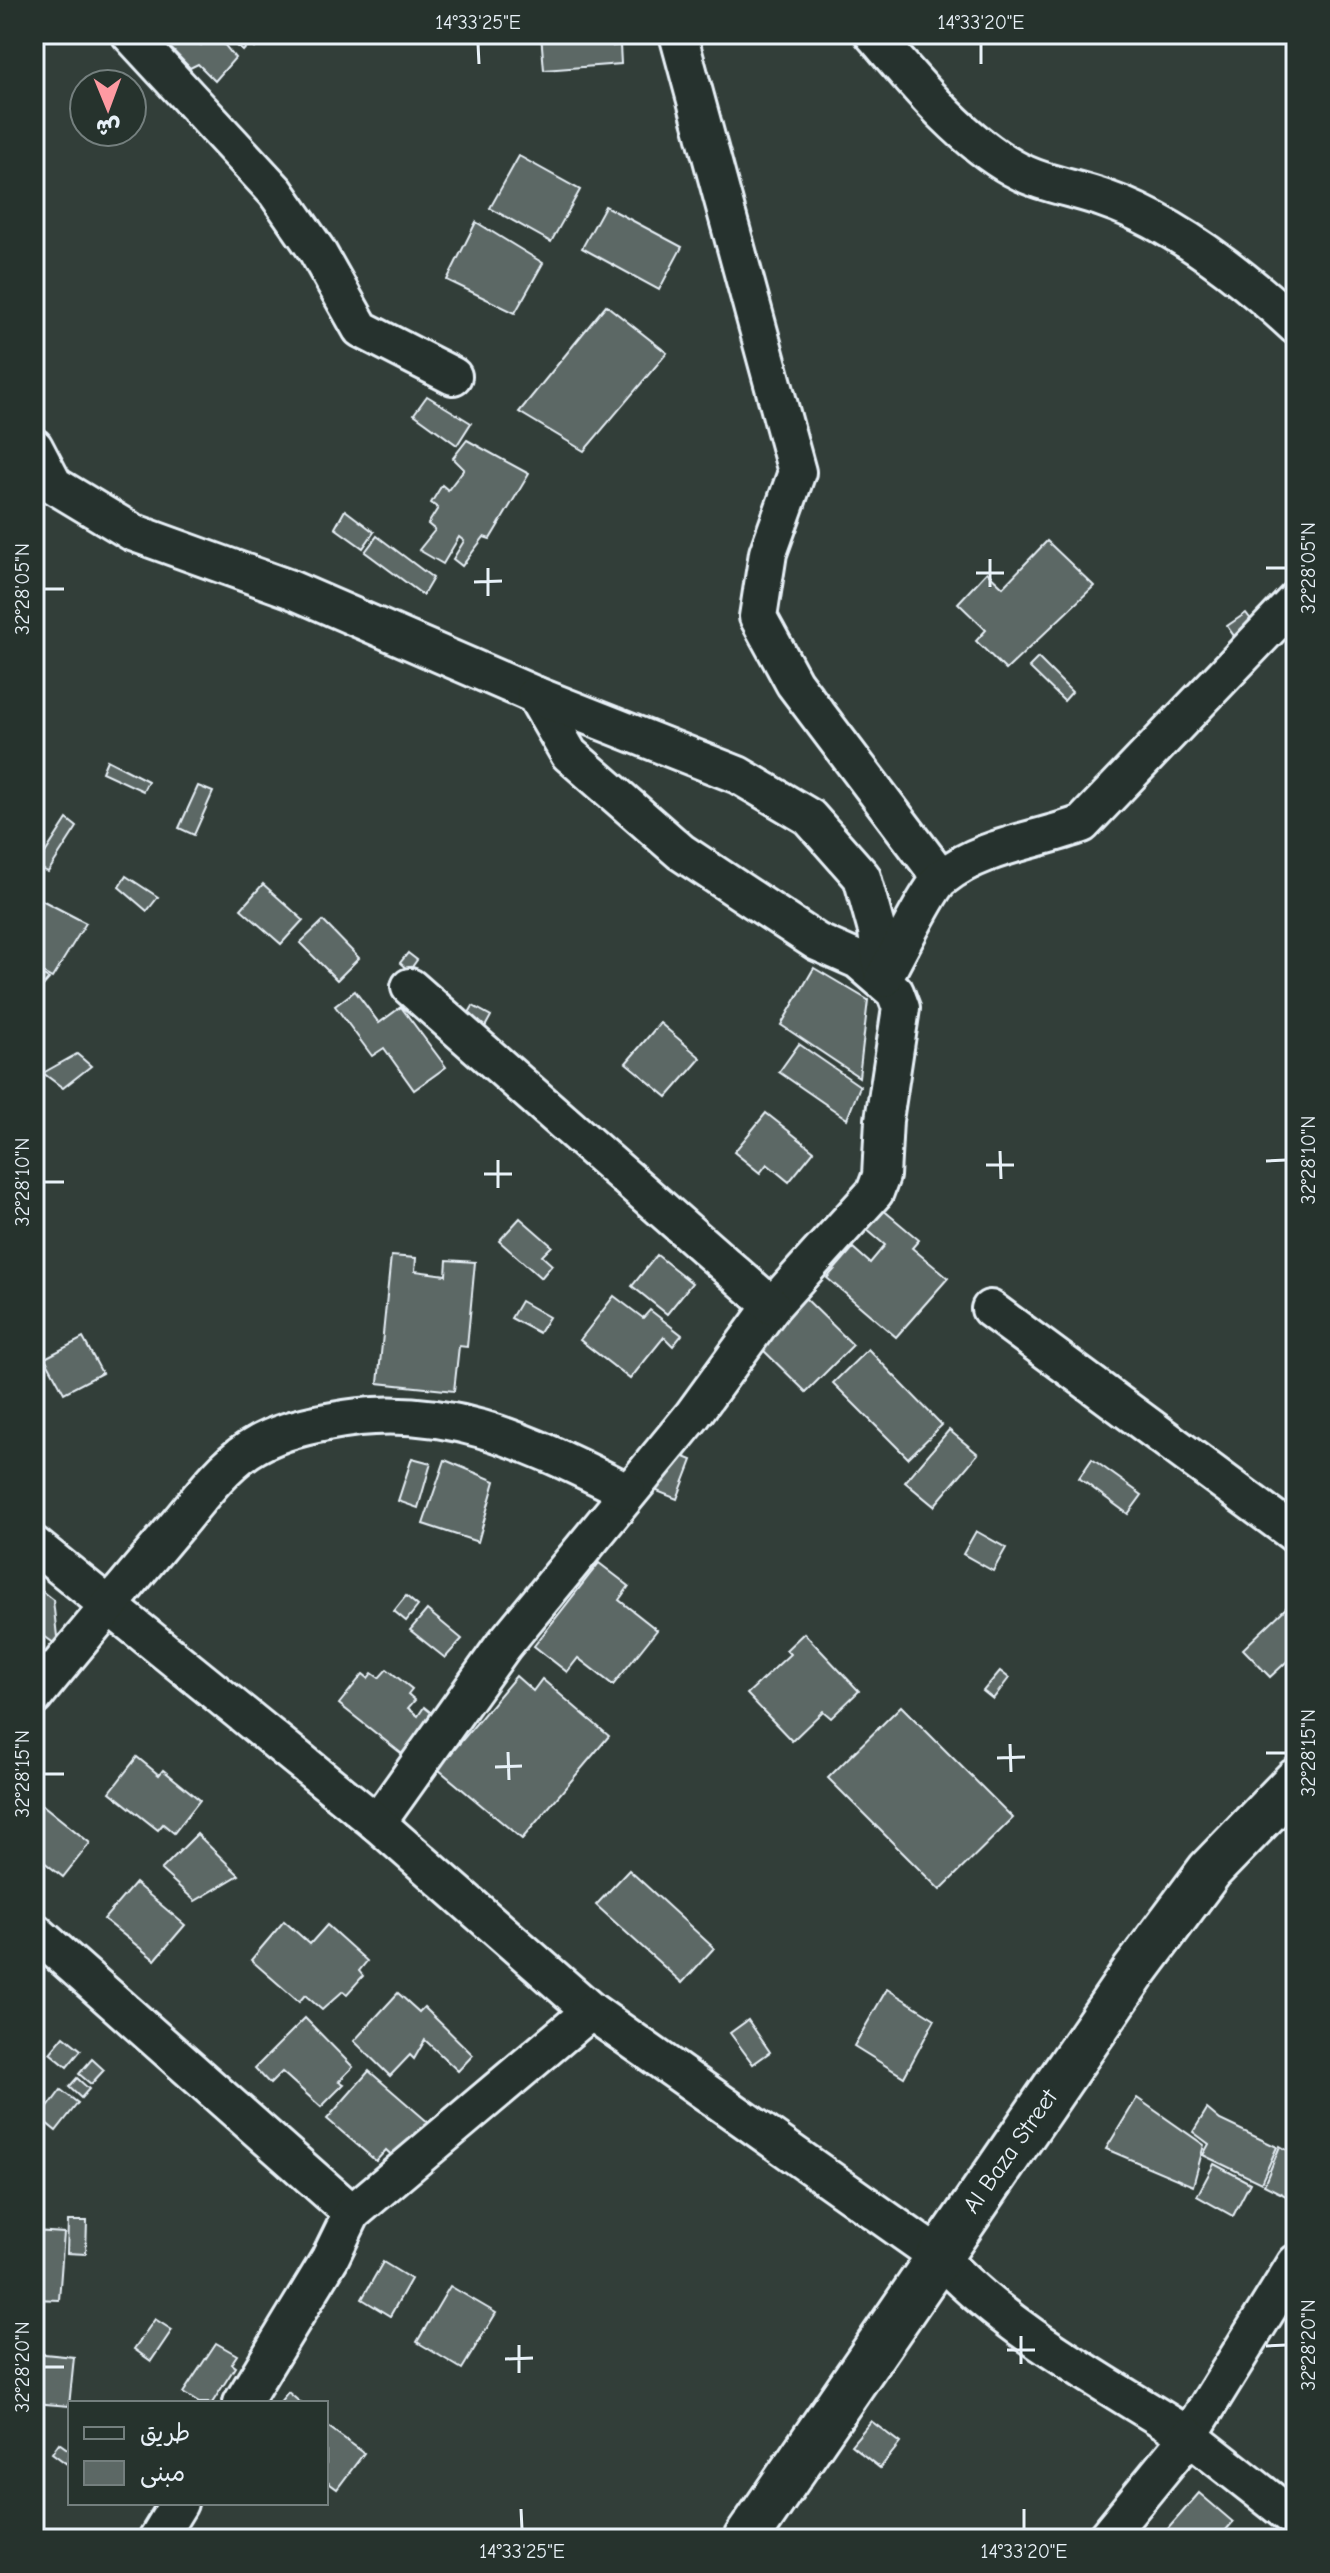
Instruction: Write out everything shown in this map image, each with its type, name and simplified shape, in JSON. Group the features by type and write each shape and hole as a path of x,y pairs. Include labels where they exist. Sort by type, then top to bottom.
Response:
{"main road":[{"name":"Al Baza Street","path":"746,2539 1134,1972 1210,1870 1296,1781"}],"street":[{"path":"130,34 276,192 317,251 361,329 453,376"},
{"path":"678,34 797,472 768,553 758,617 794,683 941,878"},
{"path":"873,34 947,116 1012,168 1106,199 1157,222 1208,255 1296,326"},
{"path":"34,447 54,485 132,532 290,589 535,695 738,775 809,817 862,877 877,931 883,979"},
{"path":"883,979 941,878 995,849 1043,838 1082,824 1296,600"},
{"path":"377,1823 503,1646 627,1491 692,1416 772,1306 875,1192 881,1176 884,1120 901,1020 895,992 858,960 817,942 681,852 569,754 535,695"},
{"path":"410,987 772,1306"},
{"path":"990,1309 1296,1535"},
{"path":"34,1697 209,1488 246,1451 278,1434 320,1423 383,1414 449,1419 532,1444 627,1491"},
{"path":"34,1545 377,1823 591,2011 938,2256 968,2288 1053,2349 1189,2436 1296,2520"},
{"path":"34,1931 352,2213"},
{"path":"243,2401 330,2258 352,2213 591,2011"},
{"path":"1105,2539 1189,2436 1296,2263"},
{"path":"157,2539 178,2505"}],"building":[{"path":"168,34 188,34 201,45 213,34 223,34 220,39 235,58 215,81 198,64 190,68 162,39"},
{"path":"223,34 260,34 264,38 255,48 250,43 243,51"},
{"path":"541,34 612,34 613,46 620,45 621,64 544,70"},
{"path":"519,156 580,190 551,242 490,208"},
{"path":"605,206 682,247 659,290 582,248"},
{"path":"476,222 543,263 515,313 447,280"},
{"path":"606,305 667,353 584,451 519,412"},
{"path":"427,396 471,423 457,445 414,414"},
{"path":"467,440 529,474 490,539 484,537 462,566 453,559 464,541 459,537 443,564 419,550 435,530 428,524 438,508 431,503 442,485 448,490 464,469 453,458"},
{"path":"345,510 374,532 363,548 335,528"},
{"path":"377,536 433,578 423,595 365,552"},
{"path":"1047,541 1094,586 1006,670 976,641 986,630 958,603 987,572 1003,587"},
{"path":"1246,613 1258,629 1239,643 1227,626"},
{"path":"1038,658 1072,692 1064,701 1029,667"},
{"path":"107,760 148,781 143,791 102,772"},
{"path":"198,786 213,792 194,835 179,828"},
{"path":"67,819 77,827 48,872 36,867"},
{"path":"126,876 158,897 147,911 119,887"},
{"path":"263,884 303,920 281,944 241,909"},
{"path":"34,896 86,923 52,978 34,968"},
{"path":"323,921 359,958 337,980 300,943"},
{"path":"408,953 417,960 409,971 400,963"},
{"path":"814,968 868,1000 859,1077 781,1025"},
{"path":"34,971 49,979 34,996"},
{"path":"355,991 379,1023 401,1007 446,1067 414,1090 384,1048 372,1056 335,1006"},
{"path":"473,1006 491,1016 479,1038 460,1028"},
{"path":"660,1023 701,1058 667,1097 626,1063"},
{"path":"799,1044 860,1086 847,1119 779,1072"},
{"path":"77,1054 91,1066 63,1088 43,1073"},
{"path":"766,1113 814,1151 789,1182 767,1164 760,1173 734,1152"},
{"path":"875,1203 919,1240 912,1248 948,1278 896,1337 827,1278 853,1248 870,1263 885,1245 859,1223"},
{"path":"520,1218 552,1246 542,1256 552,1265 541,1278 499,1241"},
{"path":"657,1255 692,1283 667,1314 632,1286"},
{"path":"391,1256 416,1258 415,1271 446,1275 447,1260 475,1262 467,1347 459,1346 454,1391 378,1383"},
{"path":"800,1293 853,1345 806,1392 753,1340"},
{"path":"614,1296 643,1318 650,1310 682,1335 673,1346 664,1337 630,1379 580,1340"},
{"path":"521,1301 549,1317 539,1333 511,1318"},
{"path":"83,1338 102,1373 64,1393 45,1358"},
{"path":"868,1349 942,1425 908,1458 833,1383"},
{"path":"949,1430 978,1454 934,1506 905,1482"},
{"path":"667,1450 692,1460 677,1499 652,1489"},
{"path":"412,1458 431,1463 418,1508 398,1501"},
{"path":"1092,1459 1142,1495 1128,1514 1079,1478"},
{"path":"445,1460 495,1481 478,1542 423,1524"},
{"path":"976,1531 1006,1548 993,1571 963,1554"},
{"path":"599,1563 629,1586 619,1600 657,1630 613,1685 578,1658 567,1672 534,1646"},
{"path":"34,1585 53,1600 58,1646 34,1629"},
{"path":"406,1596 418,1606 406,1621 394,1611"},
{"path":"1288,1606 1296,1615 1296,1653 1270,1677 1243,1649"},
{"path":"427,1610 462,1639 445,1658 410,1630"},
{"path":"804,1633 859,1691 831,1718 823,1711 792,1741 747,1694 790,1654 786,1650"},
{"path":"387,1669 412,1689 408,1694 415,1700 408,1708 418,1716 424,1707 434,1715 411,1761 339,1704 363,1674 368,1678 372,1673 379,1678"},
{"path":"1000,1671 1009,1678 993,1699 983,1691"},
{"path":"516,1676 533,1691 542,1679 609,1736 522,1839 438,1769"},
{"path":"901,1706 1013,1818 940,1890 828,1778"},
{"path":"137,1757 159,1775 163,1770 200,1800 174,1833 163,1824 158,1830 110,1792"},
{"path":"34,1798 90,1843 63,1877 34,1854"},
{"path":"197,1834 239,1875 195,1901 161,1870"},
{"path":"629,1870 714,1948 682,1983 596,1905"},
{"path":"135,1883 185,1925 155,1960 104,1919"},
{"path":"284,1921 310,1944 327,1925 367,1961 359,1971 363,1976 347,1994 343,1991 322,2010 305,1995 299,2002 251,1960"},
{"path":"887,1989 935,2019 904,2077 854,2046"},
{"path":"398,1993 419,2012 424,2007 473,2055 458,2071 425,2040 414,2059 410,2055 390,2076 354,2041"},
{"path":"305,2018 353,2067 339,2081 344,2084 321,2107 282,2072 270,2084 255,2068"},
{"path":"748,2020 770,2052 753,2064 730,2033"},
{"path":"64,2036 81,2050 67,2067 50,2053"},
{"path":"92,2059 104,2070 91,2084 79,2074"},
{"path":"369,2071 429,2123 397,2160 386,2150 376,2161 327,2119"},
{"path":"77,2078 89,2089 81,2098 69,2087"},
{"path":"61,2090 78,2103 56,2131 40,2118"},
{"path":"1137,2098 1204,2145 1193,2186 1106,2149"},
{"path":"1207,2109 1220,2120 1277,2147 1261,2183 1203,2155 1209,2144 1193,2132"},
{"path":"1280,2146 1296,2155 1296,2201 1264,2185"},
{"path":"1214,2164 1250,2183 1233,2216 1197,2196"},
{"path":"68,2221 87,2221 86,2254 67,2253"},
{"path":"34,2231 64,2233 59,2300 34,2299"},
{"path":"383,2262 411,2279 390,2316 362,2299"},
{"path":"450,2286 496,2313 462,2369 417,2342"},
{"path":"155,2319 172,2330 151,2361 134,2349"},
{"path":"216,2343 237,2355 231,2364 235,2367 213,2401 196,2401 183,2393"},
{"path":"34,2353 74,2357 68,2406 34,2403"},
{"path":"288,2392 299,2401 281,2401"},
{"path":"871,2421 900,2443 880,2468 851,2445"},
{"path":"328,2426 364,2453 337,2489 328,2482"},
{"path":"59,2443 68,2450 67,2464 52,2453"},
{"path":"1199,2493 1233,2522 1218,2539 1159,2539"}]}
